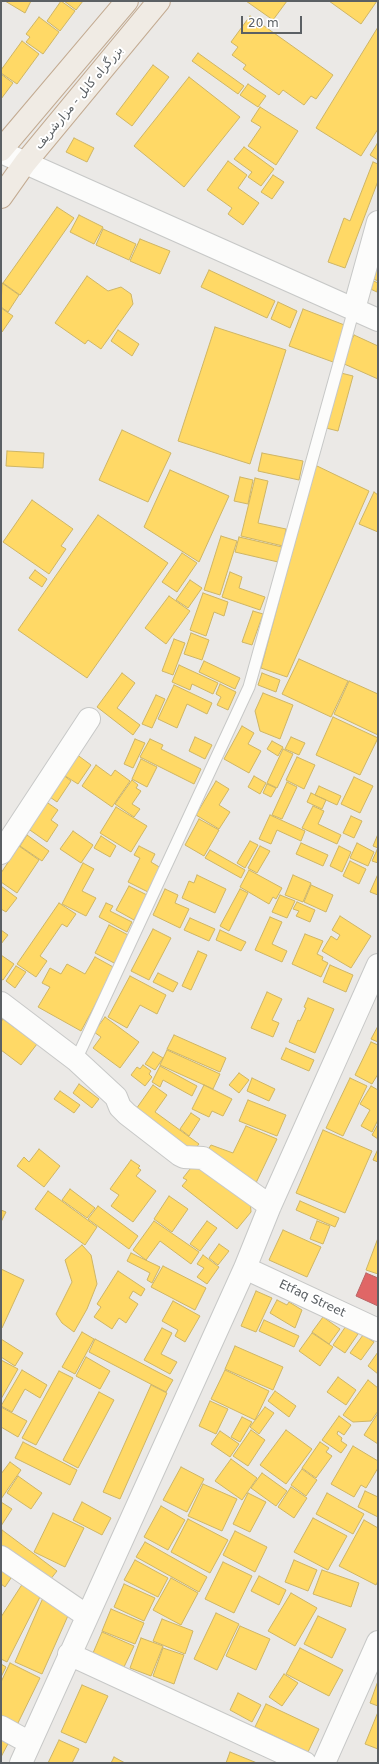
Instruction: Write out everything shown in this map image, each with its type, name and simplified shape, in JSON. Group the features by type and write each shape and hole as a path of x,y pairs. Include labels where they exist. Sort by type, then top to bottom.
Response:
{"highway":[{"path":"1,151 127,1"},
{"name":"بزرگراه کابل - مزارشریف","path":"1,197 25,163 159,1"}],"street":[{"path":"1,151 378,320"},
{"path":"354,309 378,222"},
{"path":"1,853 90,719"},
{"path":"20,1763 245,1268 270,1206 372,994 378,965"},
{"path":"1,1003 76,1060 116,1097 120,1107 127,1114 180,1155 184,1157 203,1158 270,1206"},
{"name":"Etfaq Street","path":"245,1268 378,1330"},
{"path":"1,1557 87,1616"},
{"path":"324,1763 378,1642"},
{"path":"69,1654 304,1763"},
{"path":"1,1727 30,1743"}],"lane":[{"path":"76,1060 249,687 354,309"}],"building: Homes":[{"path":"5,1 31,1 25,13"},
{"path":"61,1 75,11 60,31 47,21"},
{"path":"64,1 83,1 76,10"},
{"path":"246,1 287,1 273,20"},
{"path":"329,1 377,1 361,24"},
{"path":"250,16 333,75 316,99 311,96 304,105 283,90 279,95 243,69 246,65 232,55 238,47 231,42"},
{"path":"39,17 59,32 43,54 26,42 30,37 26,34"},
{"path":"378,27 378,129 361,156 316,128"},
{"path":"22,41 39,54 17,84 1,73 1,70"},
{"path":"198,53 244,86 238,94 192,61"},
{"path":"153,65 169,77 132,126 116,114"},
{"path":"1,74 13,83 1,99"},
{"path":"189,77 240,117 184,187 134,146"},
{"path":"248,84 266,96 258,107 240,95"},
{"path":"260,107 298,131 276,165 248,146 261,127 251,121"},
{"path":"74,138 94,148 87,162 66,152"},
{"path":"377,144 378,145 378,160 370,155"},
{"path":"244,147 274,169 261,186 248,177 252,172 234,159"},
{"path":"228,161 247,175 238,188 259,203 243,225 228,214 232,208 207,190"},
{"path":"373,162 378,164 378,181 345,268 328,262 344,218 350,221"},
{"path":"273,175 284,182 272,199 261,192"},
{"path":"57,207 74,218 20,295 3,283"},
{"path":"79,215 103,227 94,244 70,232"},
{"path":"103,229 136,244 129,260 96,245"},
{"path":"140,239 170,251 160,274 130,261"},
{"path":"378,251 378,281 367,276"},
{"path":"209,270 275,301 267,318 201,287"},
{"path":"87,276 108,291 121,287 131,294 133,304 101,349 88,340 85,344 55,323"},
{"path":"369,279 378,283 377,292 366,287"},
{"path":"2,283 19,295 8,312 1,307"},
{"path":"278,302 297,311 290,328 271,319"},
{"path":"1,308 13,316 2,332 1,331"},
{"path":"303,309 347,326 333,362 289,346"},
{"path":"215,327 286,350 250,464 178,441"},
{"path":"118,330 139,344 132,356 111,341"},
{"path":"354,335 378,346 378,379 342,363"},
{"path":"341,373 353,376 338,431 326,428"},
{"path":"122,430 171,453 148,502 99,480"},
{"path":"7,451 44,453 43,468 6,466"},
{"path":"262,453 303,461 299,480 258,471"},
{"path":"315,465 369,491 287,677 261,668"},
{"path":"170,470 229,496 199,562 144,527"},
{"path":"240,477 253,480 248,504 234,501"},
{"path":"255,478 268,481 258,523 286,529 283,546 241,536"},
{"path":"374,492 378,495 378,532 359,524"},
{"path":"32,500 73,529 61,546 66,549 49,574 3,542"},
{"path":"98,515 168,563 87,678 18,630"},
{"path":"221,536 237,541 220,595 204,590"},
{"path":"239,537 282,547 278,562 235,552"},
{"path":"182,553 197,563 177,592 162,582"},
{"path":"35,570 47,579 42,587 29,578"},
{"path":"230,572 242,577 239,588 265,597 260,610 222,597"},
{"path":"190,580 202,588 188,608 176,600"},
{"path":"203,593 228,602 224,616 214,612 206,636 190,630"},
{"path":"169,596 190,611 166,644 145,628"},
{"path":"253,611 263,614 252,645 242,642"},
{"path":"191,633 209,640 202,660 184,654"},
{"path":"174,639 185,643 173,675 162,671"},
{"path":"299,659 348,681 331,717 282,694"},
{"path":"204,661 240,678 235,689 199,672"},
{"path":"179,665 218,683 213,694 192,684 190,690 172,682"},
{"path":"122,673 135,683 117,708 140,725 133,735 97,707"},
{"path":"262,673 280,680 276,692 258,685"},
{"path":"349,681 378,694 378,735 334,714"},
{"path":"220,684 236,692 228,710 217,705 221,697 216,694"},
{"path":"174,685 212,703 207,714 187,704 177,728 158,719"},
{"path":"263,693 293,705 280,739 260,731 255,711"},
{"path":"156,695 165,699 152,728 142,724"},
{"path":"333,717 378,738 360,775 316,755"},
{"path":"242,726 254,733 248,744 261,751 249,773 224,759"},
{"path":"195,737 212,745 205,759 189,751"},
{"path":"291,737 305,743 299,755 285,749"},
{"path":"135,739 145,743 133,768 124,764"},
{"path":"150,739 163,745 161,749 201,769 194,784 140,757"},
{"path":"272,741 283,747 278,756 267,749"},
{"path":"283,749 293,754 277,788 267,783"},
{"path":"76,754 91,765 78,784 62,774"},
{"path":"297,757 315,765 304,789 286,780"},
{"path":"141,759 157,767 147,787 132,779"},
{"path":"96,765 111,776 115,770 130,781 112,807 82,786"},
{"path":"62,774 71,781 57,802 47,795"},
{"path":"254,776 266,783 260,794 248,787"},
{"path":"354,777 373,786 360,813 341,804"},
{"path":"132,780 138,785 136,788 141,791 132,804 140,809 134,817 115,804"},
{"path":"216,781 229,789 219,805 230,812 219,829 196,815"},
{"path":"287,782 297,787 282,819 272,815"},
{"path":"267,784 276,788 271,797 263,793"},
{"path":"319,786 341,796 337,805 315,795"},
{"path":"311,793 326,800 322,809 307,802"},
{"path":"45,801 58,810 51,820 58,825 47,842 27,828"},
{"path":"313,806 324,811 318,824 341,835 337,844 302,828"},
{"path":"116,807 147,826 131,852 100,833"},
{"path":"270,815 305,831 301,841 277,830 271,844 259,839"},
{"path":"351,816 362,821 354,838 343,833"},
{"path":"199,819 219,830 204,856 185,845"},
{"path":"73,831 93,845 81,863 60,849"},
{"path":"378,834 378,848 373,846"},
{"path":"27,835 49,851 42,861 20,846"},
{"path":"101,836 116,846 110,857 94,848"},
{"path":"250,841 258,845 245,868 237,863"},
{"path":"301,843 328,855 323,866 296,854"},
{"path":"357,843 374,852 368,866 350,858"},
{"path":"19,846 39,860 17,893 1,882 1,873"},
{"path":"139,846 155,854 151,862 161,868 148,892 128,882 140,858 134,855"},
{"path":"260,846 270,851 257,873 248,868"},
{"path":"339,846 351,852 342,872 330,866"},
{"path":"210,850 245,870 241,878 205,858"},
{"path":"377,850 378,851 378,863 372,861"},
{"path":"350,861 366,869 359,884 343,876"},
{"path":"83,863 94,869 82,891 96,898 86,916 62,904"},
{"path":"249,870 282,888 276,899 273,897 269,904 240,887"},
{"path":"378,874 378,895 370,892"},
{"path":"197,875 226,889 215,913 182,898 189,881 194,883"},
{"path":"293,875 311,883 303,902 285,895"},
{"path":"311,885 333,895 326,912 304,902"},
{"path":"1,886 17,898 6,912 1,909"},
{"path":"129,886 147,895 134,920 116,910"},
{"path":"165,889 178,895 175,903 189,909 180,928 153,915"},
{"path":"240,889 248,893 229,931 220,926"},
{"path":"280,895 295,901 287,918 272,912"},
{"path":"297,902 315,910 310,922 296,916 299,911 293,909"},
{"path":"59,903 76,914 67,927 62,924 40,956 47,961 36,977 17,964"},
{"path":"106,903 113,906 110,911 132,922 127,932 99,917"},
{"path":"340,916 371,936 351,968 322,951 331,936 337,940 340,935 332,930"},
{"path":"270,917 282,922 272,944 287,951 282,962 255,950"},
{"path":"190,918 215,929 209,941 184,930"},
{"path":"109,925 130,936 116,964 95,953"},
{"path":"153,929 171,938 149,980 131,971"},
{"path":"1,930 8,935 1,944"},
{"path":"220,930 246,942 241,951 216,940"},
{"path":"305,934 323,941 317,954 323,957 322,960 328,963 321,977 292,964"},
{"path":"198,951 207,955 191,990 182,986"},
{"path":"1,955 14,964 3,980 1,979"},
{"path":"95,957 115,968 81,1031 38,1007 50,987 42,983 50,968 61,974 67,964 85,974"},
{"path":"330,965 353,975 346,992 323,982"},
{"path":"16,966 26,972 15,988 6,981"},
{"path":"158,973 178,983 173,992 153,982"},
{"path":"130,976 166,995 157,1014 140,1005 127,1028 108,1017"},
{"path":"267,992 282,999 272,1020 279,1023 273,1037 251,1028"},
{"path":"308,998 334,1009 315,1053 289,1042 298,1020 300,1021 306,1008 304,1007"},
{"path":"105,1017 139,1042 120,1068 93,1048 101,1037 94,1032"},
{"path":"3,1019 37,1044 21,1065 1,1050 1,1022"},
{"path":"378,1026 378,1042 371,1039"},
{"path":"174,1035 226,1058 220,1072 167,1049"},
{"path":"371,1042 378,1045 378,1074 372,1084 355,1075"},
{"path":"286,1048 314,1060 309,1071 281,1059"},
{"path":"167,1050 220,1074 213,1089 160,1065"},
{"path":"153,1052 163,1058 155,1070 145,1064"},
{"path":"143,1065 151,1071 149,1074 152,1077 145,1086 131,1075 137,1067 140,1069"},
{"path":"160,1066 197,1086 192,1096 163,1080 160,1087 152,1082"},
{"path":"239,1073 249,1080 239,1093 229,1085"},
{"path":"252,1078 275,1089 269,1101 247,1091"},
{"path":"350,1078 367,1086 343,1136 326,1128"},
{"path":"79,1084 99,1099 92,1108 73,1093"},
{"path":"153,1085 167,1095 155,1112 199,1144 191,1154 134,1112"},
{"path":"204,1085 232,1099 223,1116 212,1111 209,1117 192,1109"},
{"path":"371,1086 378,1090 378,1120 372,1132 361,1126 370,1110 360,1104"},
{"path":"60,1091 80,1105 74,1113 54,1099"},
{"path":"248,1100 286,1115 277,1136 239,1121"},
{"path":"191,1113 200,1119 189,1136 180,1129"},
{"path":"378,1124 378,1139 372,1135"},
{"path":"246,1126 277,1139 255,1185 204,1156 211,1145 233,1153"},
{"path":"323,1130 372,1151 345,1213 296,1193"},
{"path":"39,1149 60,1166 44,1187 17,1166 24,1157 29,1162"},
{"path":"378,1149 378,1162 373,1160"},
{"path":"131,1160 140,1166 138,1168 141,1170 136,1176 156,1191 133,1222 111,1206 119,1195 110,1189"},
{"path":"194,1164 250,1198 251,1212 237,1229 182,1186 187,1180 183,1178"},
{"path":"70,1189 95,1208 87,1218 62,1200"},
{"path":"48,1191 97,1227 85,1245 35,1209"},
{"path":"169,1196 188,1209 172,1232 154,1219"},
{"path":"300,1201 339,1218 335,1227 296,1210"},
{"path":"98,1206 138,1236 129,1249 88,1219"},
{"path":"1,1210 6,1212 1,1222"},
{"path":"154,1221 199,1252 191,1264 160,1241 146,1260 133,1250"},
{"path":"207,1221 217,1228 200,1251 190,1244"},
{"path":"317,1221 330,1226 323,1244 310,1239"},
{"path":"283,1230 321,1247 307,1277 269,1260"},
{"path":"378,1238 378,1274 366,1270"},
{"path":"219,1244 229,1251 218,1265 209,1258"},
{"path":"82,1245 91,1255 97,1284 87,1309 74,1332 62,1323 56,1314 72,1282 65,1260"},
{"path":"131,1253 160,1267 152,1283 147,1280 150,1273 127,1261"},
{"path":"203,1255 219,1267 207,1284 197,1277 204,1268 197,1264"},
{"path":"163,1266 206,1288 195,1310 151,1287"},
{"path":"1,1269 24,1280 2,1328 1,1328"},
{"path":"118,1271 145,1289 141,1296 133,1291 129,1298 138,1304 126,1323 119,1318 112,1329 94,1317 101,1307 97,1304"},
{"path":"256,1291 272,1298 256,1332 241,1326"},
{"path":"277,1300 287,1305 289,1302 302,1310 295,1328 270,1313"},
{"path":"173,1301 200,1316 185,1342 175,1336 178,1330 162,1321"},
{"path":"323,1317 340,1329 329,1344 312,1332"},
{"path":"264,1320 299,1336 294,1347 259,1331"},
{"path":"346,1326 358,1334 345,1353 333,1345"},
{"path":"162,1328 172,1333 161,1354 177,1362 170,1374 144,1360"},
{"path":"82,1332 94,1339 75,1374 62,1367"},
{"path":"312,1333 333,1347 320,1366 299,1351"},
{"path":"363,1335 374,1342 361,1360 350,1353"},
{"path":"1,1339 23,1353 15,1366 1,1357"},
{"path":"95,1339 173,1380 166,1392 89,1352"},
{"path":"235,1346 283,1367 273,1390 225,1369"},
{"path":"378,1352 378,1374 368,1366"},
{"path":"86,1357 110,1371 100,1389 76,1376"},
{"path":"1,1360 18,1369 1,1399"},
{"path":"22,1370 47,1385 40,1398 25,1389 12,1412 1,1406"},
{"path":"225,1370 269,1391 255,1420 211,1399"},
{"path":"59,1371 73,1378 36,1445 22,1438"},
{"path":"338,1377 356,1390 346,1405 327,1392"},
{"path":"368,1380 378,1388 378,1411 371,1421 353,1422 343,1415"},
{"path":"151,1385 167,1393 120,1499 103,1492"},
{"path":"275,1391 296,1406 289,1417 268,1401"},
{"path":"99,1392 114,1400 78,1468 63,1460"},
{"path":"210,1401 228,1409 216,1434 199,1426"},
{"path":"1,1407 27,1421 18,1437 1,1427"},
{"path":"265,1407 274,1413 259,1434 250,1427"},
{"path":"378,1413 378,1444 364,1435"},
{"path":"339,1416 351,1425 344,1435 338,1431 337,1434 342,1438 341,1441 347,1445 341,1453 322,1440"},
{"path":"242,1417 252,1422 240,1442 231,1437"},
{"path":"251,1430 265,1440 248,1466 233,1456"},
{"path":"286,1430 312,1449 286,1484 260,1465"},
{"path":"220,1431 239,1444 230,1457 211,1444"},
{"path":"23,1442 77,1470 70,1485 15,1458"},
{"path":"320,1442 329,1448 326,1452 332,1456 316,1478 302,1468"},
{"path":"353,1446 378,1461 378,1468 366,1488 361,1485 354,1497 331,1484"},
{"path":"231,1459 257,1478 242,1500 215,1481"},
{"path":"10,1462 21,1470 1,1499 1,1474"},
{"path":"181,1467 204,1479 187,1512 163,1500"},
{"path":"302,1469 317,1480 306,1496 291,1485"},
{"path":"262,1473 287,1491 276,1506 251,1488"},
{"path":"18,1476 42,1493 31,1509 7,1493"},
{"path":"203,1484 237,1499 222,1531 188,1516"},
{"path":"291,1487 307,1498 294,1518 278,1507"},
{"path":"365,1491 378,1497 378,1517 358,1507"},
{"path":"248,1493 266,1502 250,1532 233,1524"},
{"path":"327,1493 364,1514 353,1534 316,1514"},
{"path":"1,1502 12,1509 1,1526"},
{"path":"82,1502 111,1518 102,1535 73,1520"},
{"path":"161,1506 185,1520 168,1550 144,1537"},
{"path":"53,1513 84,1528 65,1567 34,1552"},
{"path":"313,1518 347,1536 328,1570 294,1552"},
{"path":"188,1519 228,1540 210,1573 171,1552"},
{"path":"364,1520 378,1528 378,1581 376,1585 339,1566"},
{"path":"2,1530 57,1571 46,1585 1,1553"},
{"path":"235,1531 267,1547 255,1572 223,1555"},
{"path":"145,1542 207,1577 199,1592 136,1557"},
{"path":"135,1560 168,1578 158,1597 124,1580"},
{"path":"294,1560 317,1570 308,1591 285,1582"},
{"path":"223,1562 252,1576 234,1613 205,1599"},
{"path":"1,1563 15,1572 5,1587 1,1584"},
{"path":"322,1570 359,1583 351,1607 313,1594"},
{"path":"259,1576 286,1590 279,1605 251,1591"},
{"path":"171,1578 198,1593 181,1625 153,1610"},
{"path":"23,1583 42,1593 7,1662 1,1659 1,1617"},
{"path":"124,1584 155,1598 144,1621 114,1607"},
{"path":"46,1591 71,1609 42,1674 15,1662"},
{"path":"291,1593 317,1608 295,1646 268,1631"},
{"path":"111,1609 144,1623 135,1644 102,1631"},
{"path":"216,1613 239,1624 217,1670 194,1659"},
{"path":"318,1616 346,1629 332,1658 304,1644"},
{"path":"162,1619 193,1631 185,1654 153,1641"},
{"path":"240,1626 270,1639 256,1670 226,1656"},
{"path":"102,1632 134,1646 124,1667 93,1653"},
{"path":"141,1638 163,1646 151,1676 130,1668"},
{"path":"163,1648 184,1655 174,1684 153,1676"},
{"path":"300,1648 343,1670 329,1696 286,1674"},
{"path":"10,1663 40,1678 16,1727 1,1716 1,1682"},
{"path":"1,1664 6,1667 1,1677"},
{"path":"284,1674 298,1683 282,1706 269,1697"},
{"path":"378,1681 378,1706 370,1703"},
{"path":"82,1685 108,1696 86,1743 61,1732"},
{"path":"238,1693 261,1705 252,1722 230,1710"},
{"path":"266,1704 319,1729 308,1752 255,1727"},
{"path":"378,1712 378,1749 365,1744"},
{"path":"1,1733 11,1738 1,1757"},
{"path":"59,1740 79,1749 72,1763 48,1763"},
{"path":"230,1752 257,1763 226,1763"},
{"path":"114,1757 125,1763 111,1763"}],"building: Shops":[{"path":"366,1273 378,1278 378,1306 356,1296"}]}
